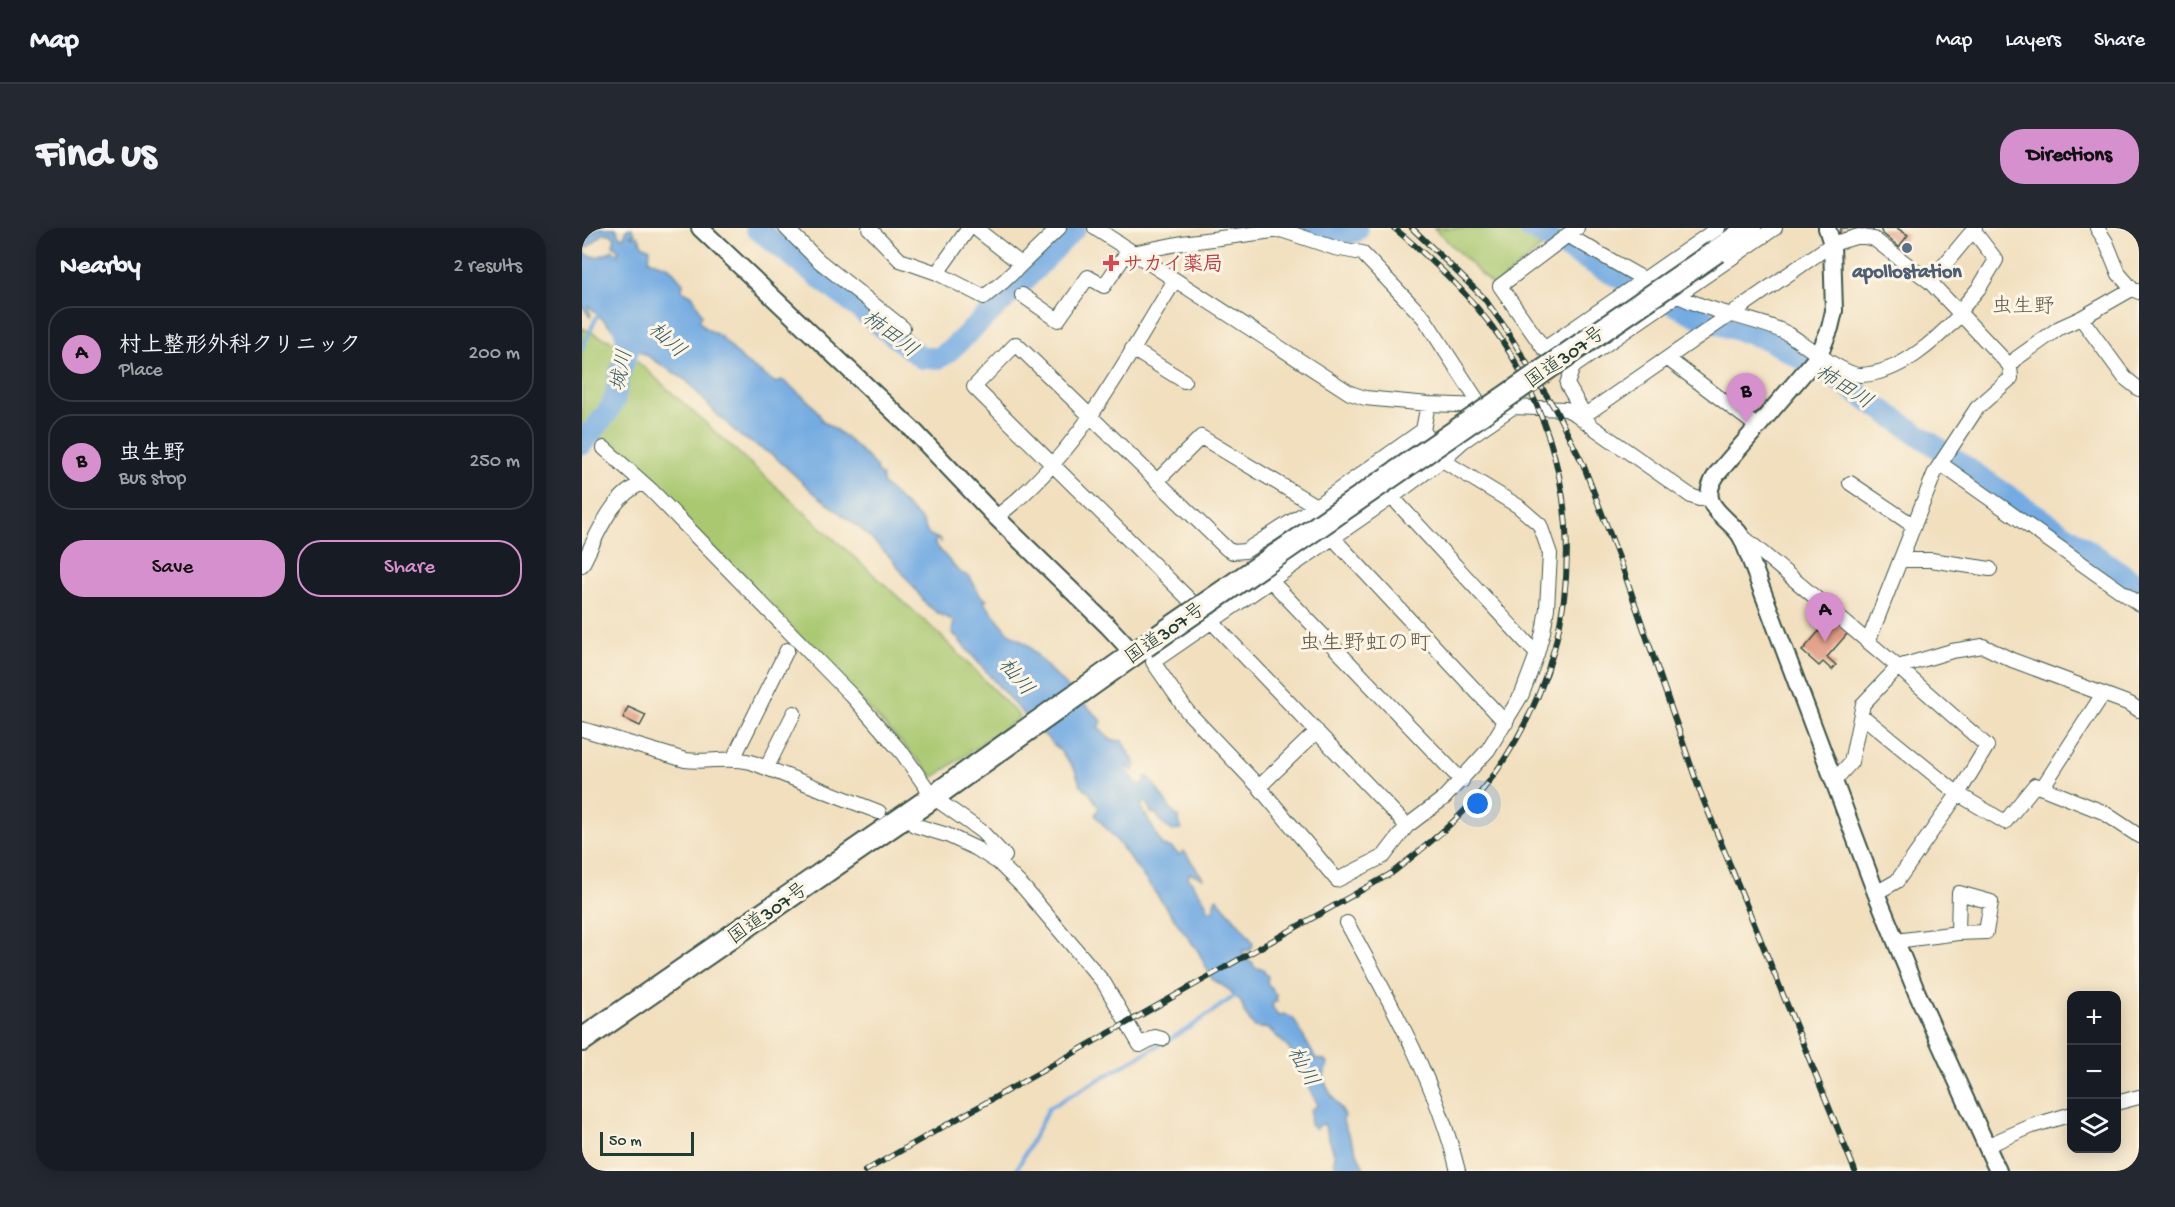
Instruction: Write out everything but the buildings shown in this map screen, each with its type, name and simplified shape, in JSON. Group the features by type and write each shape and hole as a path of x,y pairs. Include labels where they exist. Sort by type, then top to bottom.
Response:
{"highway":[{"name":"国道307号","path":"582,1040 939,793 1131,655 1750,228"}],"street":[{"path":"786,228 818,260 903,328"},
{"path":"870,228 900,260 936,273 984,297 1059,228"},
{"path":"936,273 969,228"},
{"path":"975,228 1021,264"},
{"path":"1095,228 1350,393 1365,398 1428,404 1566,409 1587,420 1691,496 1699,499 1709,498"},
{"path":"1718,228 1645,278 1544,349 1500,286 1571,231 1645,278 1676,296 1728,316 1788,334 1815,360 1858,375 1875,373 1900,363 1925,347 1959,314 1979,288 1996,260 1974,229 1930,282"},
{"path":"1587,420 1567,384 1573,367 1775,228"},
{"path":"2010,366 2017,358 2059,328 2135,290 2119,274 2106,242 2097,228"},
{"path":"703,229 905,422 996,517 1108,626 1131,655"},
{"path":"1022,295 1058,320 1088,277 1104,286 1130,252 1281,230 1335,248 1362,253 1424,318 1481,406"},
{"path":"1587,420 1728,316 1830,236 1859,236 1874,239 1930,282 2010,366 2011,378 1977,408 1935,472 1868,642"},
{"path":"1830,236 1834,311 1830,328 1815,360 1717,474 1710,484 1709,498 1717,512 1740,534 1898,667 1987,746 1958,794 1897,881 1876,893"},
{"path":"996,517 1053,466 1074,441 1175,280"},
{"path":"2081,318 2126,378 2139,389"},
{"path":"1407,826 1211,621 974,387 1016,344 1227,549 1233,552 1245,551 1316,506 1423,430"},
{"path":"1132,349 1184,381"},
{"path":"1668,359 1758,427"},
{"path":"1428,404 1423,430 1442,460 1531,515 1544,535 1550,554 1547,608 1537,654 1522,694 1488,750 1444,798 1407,826 1384,856 1337,880 1259,787 1187,711 1153,662 1392,497 1442,460 1462,442 1514,407"},
{"path":"1157,481 1201,437 1316,506"},
{"path":"604,448 643,483 852,696 939,793 1005,856 999,863"},
{"path":"1941,464 2139,604"},
{"path":"582,565 588,538 629,489 643,483"},
{"path":"1850,483 1914,526"},
{"path":"1392,497 1537,654"},
{"path":"1740,534 1876,893 1917,993 1998,1171"},
{"path":"1333,538 1506,723"},
{"path":"1901,560 1931,560 1990,569"},
{"path":"1271,580 1462,781"},
{"path":"1834,781 1851,762 1863,704 1898,667 1952,651 1983,646 2012,660 2103,693 2136,702"},
{"path":"733,759 787,650"},
{"path":"2042,788 2103,693"},
{"path":"767,767 794,713"},
{"path":"1861,715 1958,794 2005,822 2035,785 2103,812 2139,836"},
{"path":"582,729 685,760 697,762 733,759 751,762 879,812"},
{"path":"1259,787 1317,731"},
{"path":"914,825 967,844 999,863 1104,983 1140,1046 1155,1037 1162,1039"},
{"path":"1347,924 1424,1070 1453,1148 1458,1171"},
{"path":"1896,941 1958,933"},
{"path":"2121,1102 2139,1097"},
{"path":"1986,1146 2032,1126 2067,1116"}],"green space":[{"path":"1434,228 1550,228 1558,233 1494,287"},
{"path":"582,328 617,344 639,363 937,632 1020,717 934,777 774,609 606,443 582,430"}],"water":[{"name":"杣川","path":"598,228 616,228 622,237 627,228 632,228 635,234 630,235 635,237 638,235 642,245 650,249 649,260 669,267 683,283 682,290 693,296 702,315 699,320 705,328 720,336 744,361 776,383 782,380 799,393 816,409 822,421 844,436 865,455 882,476 883,484 922,521 928,534 941,540 941,542 937,539 934,543 959,572 970,577 980,595 987,600 984,601 986,605 1010,634 1027,644 1102,721 1098,727 1111,740 1122,741 1136,765 1133,771 1127,765 1132,778 1138,785 1145,783 1145,777 1149,777 1174,814 1178,816 1181,829 1173,831 1164,825 1156,814 1151,813 1148,803 1143,803 1141,806 1162,845 1172,848 1179,855 1184,851 1203,878 1189,873 1188,877 1206,903 1208,910 1213,910 1217,898 1245,931 1253,943 1250,951 1243,950 1244,960 1252,962 1255,968 1263,969 1268,977 1267,983 1276,995 1277,1002 1274,1002 1272,1006 1278,1016 1284,1014 1293,1018 1316,1059 1325,1060 1328,1064 1324,1078 1328,1090 1341,1108 1344,1115 1343,1122 1365,1171 1338,1170 1324,1124 1315,1129 1310,1125 1311,1110 1318,1105 1305,1081 1300,1065 1287,1046 1269,1029 1254,1027 1245,1014 1241,1002 1228,989 1212,979 1198,951 1118,842 1095,815 1099,807 1080,784 1075,770 952,632 954,621 927,605 892,559 862,530 814,493 774,456 740,436 687,381 638,350 589,306 590,317 582,306 582,251 590,256 598,256 613,250 618,254 619,250 613,245 615,237 604,233 588,247 582,248 582,244 589,240 589,236"}],"waterway":[{"name":"柿田川","path":"756,228 922,358 939,358 949,351 1025,280 1075,228"},
{"name":"柿田川","path":"1304,228 1343,235 1357,231"},
{"name":"柿田川","path":"1529,228 1622,279 1706,320 1766,339 1834,377 2139,585"},
{"path":"582,349 599,312"},
{"name":"城川","path":"582,444 607,413 615,399 619,374 629,348 620,312"},
{"path":"1016,1171 1049,1108 1189,1028 1239,993"}],"railway":[{"path":"865,1171 1392,873 1456,819 1492,778 1515,742 1538,696 1554,648 1564,599 1567,550 1563,501 1553,452 1536,404 1501,339 1459,288 1394,228"},
{"path":"1412,228 1484,298 1555,409 1583,464 1621,563 1699,789 1855,1171"}],"place":[{"name":"apollostation","path":"1907,248"},
{"name":"サカイ薬局","path":"1111,263"},
{"name":"虫生野","path":"1746,423"},
{"name":"村上整形外科クリニック","path":"1825,642"}],"district":[{"name":"虫生野","path":"2023,305"},
{"name":"虫生野虹の町","path":"1365,641"}]}
